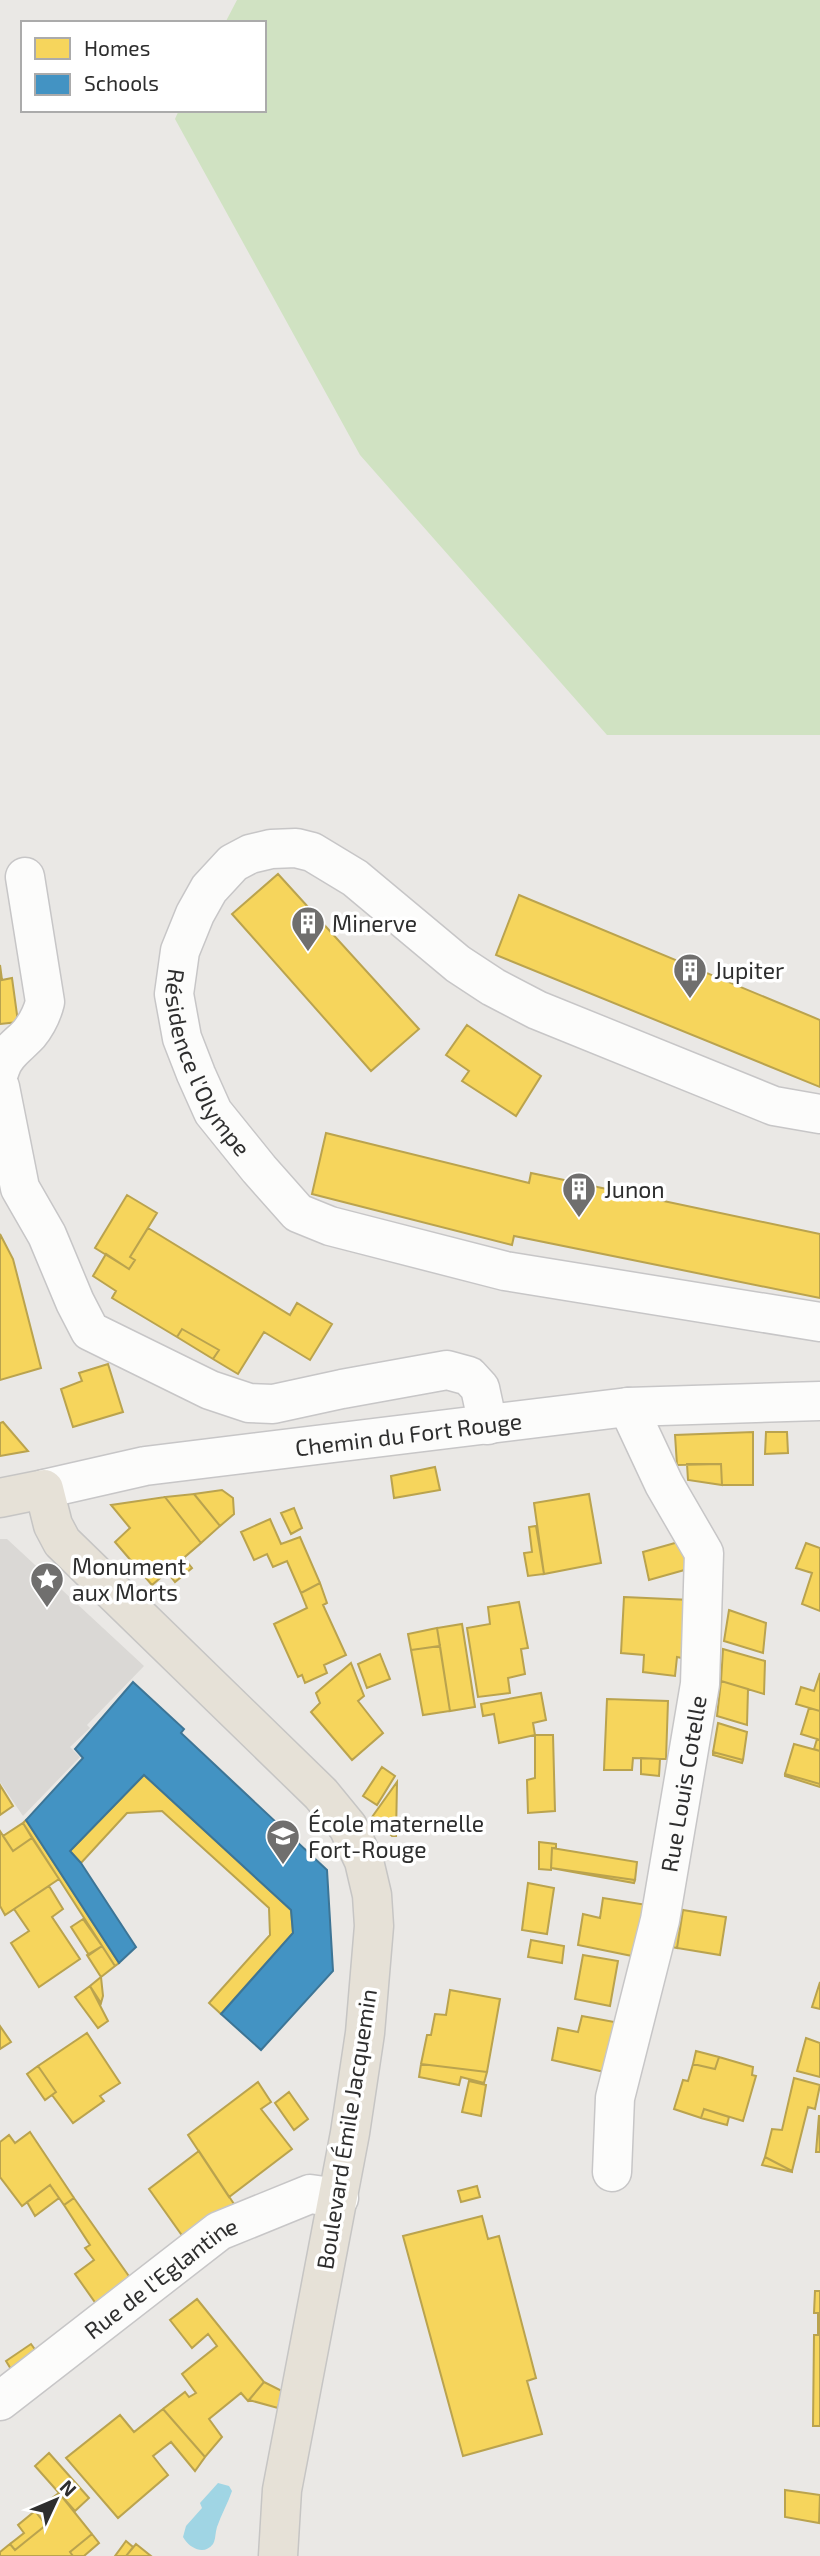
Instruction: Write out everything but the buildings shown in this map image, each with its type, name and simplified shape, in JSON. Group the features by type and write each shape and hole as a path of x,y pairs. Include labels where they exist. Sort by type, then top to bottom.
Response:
{"main road":[{"name":"Chemin du Fort Rouge","path":"0,1498 44,1489"},
{"name":"Boulevard Émile Jacquemin","path":"44,1489 53,1525 62,1542 321,1794 348,1827 365,1861 372,1895 374,1926 365,2033 339,2198 282,2490 278,2556"}],"street":[{"name":"Résidence l'Olympe","path":"820,1114 774,1106 537,1010 493,987 458,964 355,878 312,852 296,848 271,849 250,854 233,863 209,890 195,914 180,951 174,994 182,1038 196,1074 214,1112 298,1213 330,1226 505,1271 820,1322"},
{"path":"0,1070 2,1060 29,1034 41,1017 45,1002 25,877"},
{"path":"0,1087 20,1188 47,1235 90,1331 210,1390 249,1403 273,1404 447,1370 469,1376 481,1388 488,1425"},
{"name":"Chemin du Fort Rouge","path":"44,1489 145,1465 628,1408 820,1401"},
{"name":"Rue Louis Cotelle","path":"612,2172 615,2098 660,1920 700,1684 704,1553 664,1484 628,1408"},
{"name":"Rue de l'Eglantine","path":"0,2401 219,2231 310,2194 339,2198"}],"green space":[{"path":"237,0 820,0 820,735 607,735 360,455 175,119 178,112 266,112 266,21 226,21"}],"shaded area":[{"path":"0,1539 7,1539 144,1666 87,1725 90,1728 70,1747 80,1757 23,1816 0,1782"}],"water":[{"path":"218,2483 229,2486 232,2491 213,2544 205,2550 197,2549 183,2537 186,2526 202,2508 200,2503"}],"place":[{"name":"Minerve","path":"308,953"},
{"name":"Jupiter","path":"690,1000"},
{"name":"Junon","path":"579,1219"},
{"name":"Monument aux Morts","path":"47,1609"},
{"name":"École maternelle Fort-Rouge","path":"283,1866"}]}
